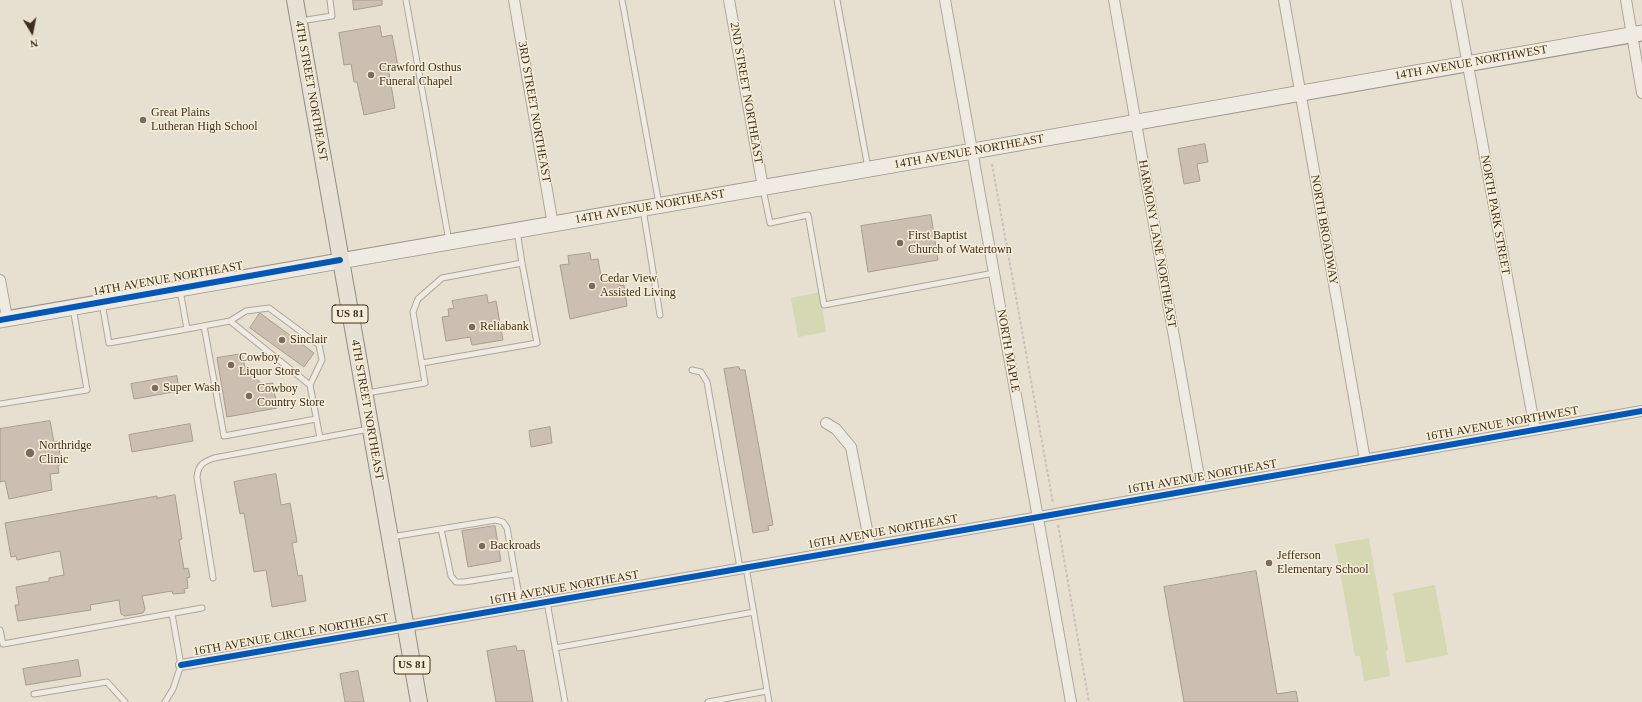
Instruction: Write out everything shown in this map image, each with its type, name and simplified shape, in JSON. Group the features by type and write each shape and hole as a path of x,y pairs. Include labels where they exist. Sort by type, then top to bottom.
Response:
{"main road":[{"name":"4TH STREET NORTHEAST","path":"295,0 419,702"},
{"name":"14TH AVENUE NORTHWEST","path":"1300,93 1637,34"},
{"name":"14TH AVENUE NORTHEAST","path":"3,319 340,260 554,225 643,208 1300,93"}],"street":[{"name":"3RD STREET NORTHEAST","path":"514,0 554,225"},
{"name":"2ND STREET NORTHEAST","path":"729,0 763,187"},
{"name":"NORTH MAPLE","path":"945,0 1070,702"},
{"name":"HARMONY LANE NORTHEAST","path":"1114,0 1201,488"},
{"name":"NORTH BROADWAY","path":"1284,0 1365,460"},
{"name":"NORTH PARK STREET","path":"1456,0 1535,429"},
{"path":"1626,0 1637,34 1642,93"},
{"path":"0,280 3,319"},
{"name":"16TH AVENUE NORTHWEST","path":"1365,460 1642,411"},
{"path":"826,423 836,429 851,447 870,545"},
{"name":"16TH AVENUE NORTHEAST","path":"405,627 1365,460"},
{"name":"16TH AVENUE CIRCLE NORTHEAST","path":"181,665 405,627"}],"lane":[{"path":"298,21 332,16 330,0"},
{"path":"406,0 449,242"},
{"path":"622,0 659,206"},
{"path":"837,0 868,169"},
{"path":"763,187 770,223 808,215 824,305 994,273"},
{"path":"643,208 660,315"},
{"path":"422,363 536,343 517,231"},
{"path":"364,394 425,383 413,312 418,298 442,278 522,263"},
{"path":"179,288 187,328"},
{"path":"102,302 109,343 230,321 246,311 269,308 319,346 322,360 310,385 320,438"},
{"path":"0,404 87,390 73,307"},
{"path":"230,321 310,385"},
{"path":"204,326 224,436 316,419"},
{"path":"692,370 701,372 707,382 743,568 754,612 769,702"},
{"path":"213,578 197,477 198,468 203,462 214,458 370,429"},
{"path":"390,538 496,520 503,522 507,528 521,607"},
{"path":"441,529 451,576 456,582 515,574"},
{"path":"547,602 565,702"},
{"path":"0,630 3,644 202,608"},
{"path":"555,648 754,612"},
{"path":"165,702 173,689 181,665 172,614"},
{"path":"34,694 107,682 125,702"},
{"path":"708,702 767,691"}],"path":[{"path":"992,164 1089,702"}],"green space":[{"path":"820,292 826,332 798,337 791,298"},
{"path":"1369,538 1388,650 1386,651 1390,676 1364,681 1360,656 1355,656 1335,544"},
{"path":"1435,585 1448,655 1406,663 1393,593"}],"building":[{"path":"353,0 382,0 382,5 354,10"},
{"name":"Crawford Osthus Funeral Chapel","path":"380,26 382,37 392,35 398,66 388,68 395,108 364,115 357,82 354,82 351,64 344,65 339,33"},
{"path":"1205,144 1208,162 1197,164 1200,181 1184,184 1178,149"},
{"name":"First Baptist Church of Watertown","path":"931,215 938,260 868,272 861,226"},
{"name":"Cedar View Assisted Living","path":"590,253 591,260 598,259 602,282 618,279 620,286 624,285 627,306 570,319 560,265 569,264 568,256"},
{"name":"Reliabank","path":"487,295 488,303 496,301 503,340 472,345 470,337 446,341 442,317 449,316 448,309 454,308 452,301"},
{"name":"Sinclair","path":"260,313 314,353 304,367 250,328"},
{"name":"Cowboy Country Store","path":"242,354 246,372 263,384 273,383 277,408 227,417 217,358"},
{"path":"739,367 740,370 745,370 773,525 768,526 769,530 753,533 724,369"},
{"name":"Super Wash","path":"177,376 179,391 134,399 131,384"},
{"name":"Northridge Clinic","path":"50,421 54,442 58,441 61,464 58,466 59,473 50,474 52,490 9,499 5,481 0,482 0,429"},
{"path":"190,424 193,441 132,452 129,435"},
{"path":"550,427 552,443 531,447 529,431"},
{"path":"276,474 281,505 290,503 297,542 292,543 298,576 302,575 306,601 272,607 266,570 254,572 244,513 240,514 234,482"},
{"path":"175,495 182,539 179,540 184,569 188,568 190,577 187,578 188,588 184,589 185,593 173,594 172,591 142,596 145,609 143,613 125,616 121,614 119,600 90,605 91,610 18,621 15,605 19,605 16,587 49,581 49,578 64,575 60,551 17,560 16,556 11,557 5,523 157,496 157,498"},
{"name":"Backroads","path":"495,526 501,561 468,567 462,531"},
{"path":"1256,571 1277,694 1296,691 1298,702 1184,702 1164,587"},
{"path":"516,646 517,651 524,650 533,702 496,702 487,651"},
{"path":"78,660 81,676 26,685 23,669"},
{"path":"358,671 364,702 345,702 340,674"}],"cycle path":[{"path":"0,320 340,260"},
{"path":"181,665 1642,411"}],"place":[{"name":"Crawford Osthus Funeral Chapel","path":"371,75"},
{"name":"Great Plains Lutheran High School","path":"143,120"},
{"name":"First Baptist Church of Watertown","path":"900,243"},
{"name":"Cedar View Assisted Living","path":"592,286"},
{"name":"Reliabank","path":"472,327"},
{"name":"Sinclair","path":"282,340"},
{"name":"Cowboy Liquor Store","path":"231,365"},
{"name":"Super Wash","path":"155,388"},
{"name":"Cowboy Country Store","path":"249,396"},
{"name":"Northridge Clinic","path":"30,453"},
{"name":"Backroads","path":"482,546"},
{"name":"Jefferson Elementary School","path":"1269,563"}]}
